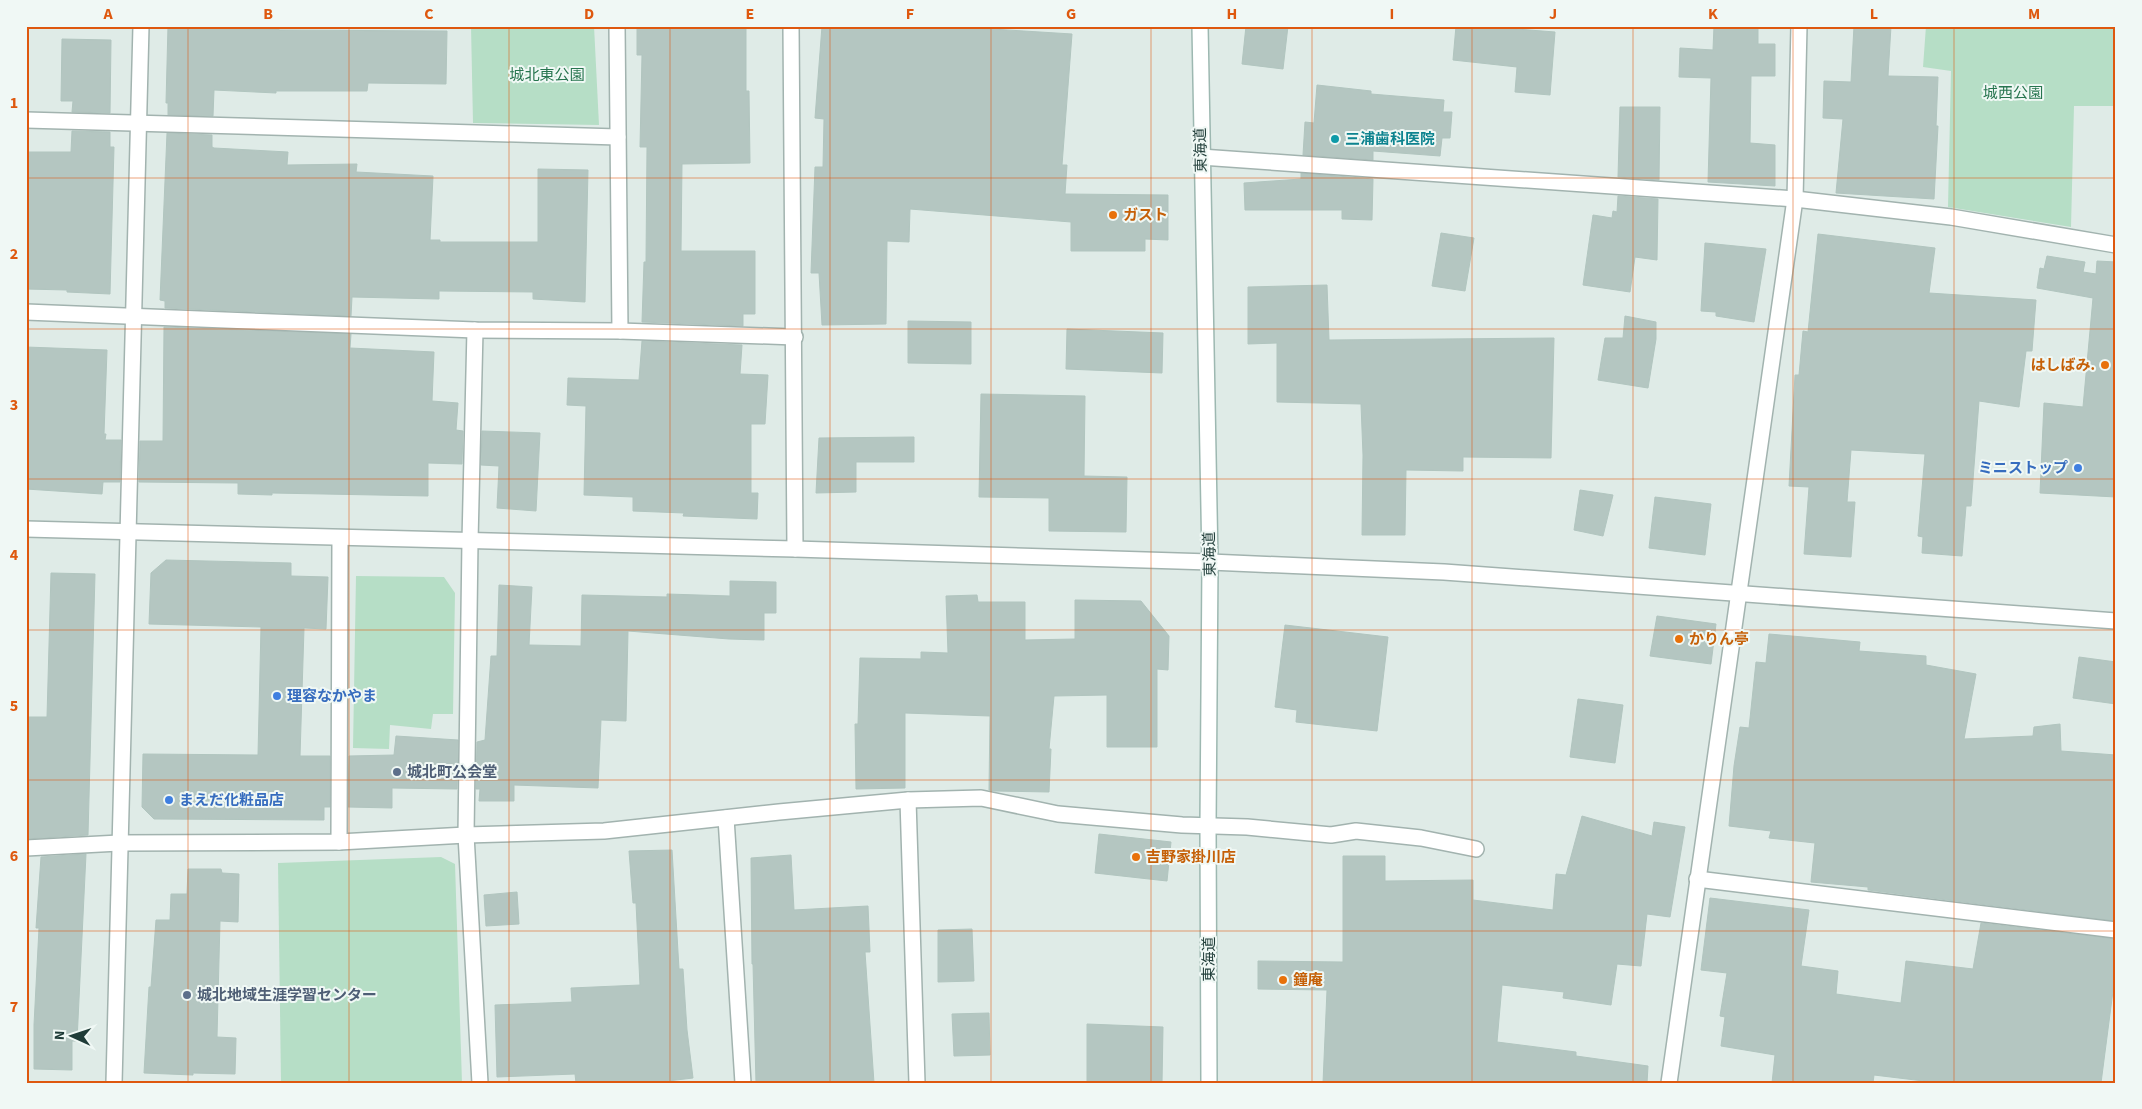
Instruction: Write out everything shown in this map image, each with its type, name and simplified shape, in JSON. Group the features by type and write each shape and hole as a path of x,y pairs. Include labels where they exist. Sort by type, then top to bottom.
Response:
{"street":[{"path":"114,1083 141,26"},
{"path":"617,26 620,330"},
{"path":"791,26 795,337 794,549"},
{"name":"東海道","path":"1200,26 1210,562 1208,826 1210,1083"},
{"path":"1668,1083 1795,200 1799,26"},
{"path":"26,120 618,137"},
{"path":"1201,157 1795,200 1951,217 2116,245"},
{"path":"26,312 475,330 620,330 795,337"},
{"path":"475,330 466,835 480,1083"},
{"path":"26,529 794,549 1210,562 1444,572 2116,621"},
{"path":"339,842 340,538"},
{"path":"26,848 119,843 339,842 466,835 604,831 908,800 981,798 1058,814 1208,826 1247,827 1331,835 1356,832 1421,838 1476,849"},
{"path":"908,800 917,1083"},
{"path":"726,818 743,1083"},
{"path":"1697,880 2116,930"}],"green space":[{"name":"城北東公園","path":"471,26 594,26 599,125 473,123"},
{"name":"城西公園","path":"1926,26 2116,26 2116,106 2074,106 2071,227 1948,207 1951,71 1923,67"},
{"path":"356,576 444,577 455,593 453,714 433,714 431,729 390,725 389,749 353,748"},
{"path":"441,857 455,864 462,1083 281,1083 278,863"}],"building":[{"path":"168,26 216,26 216,28 279,30 447,31 446,84 368,83 367,91 276,91 276,93 214,90 213,116 168,115 168,103 166,103"},
{"path":"637,26 746,26 746,91 749,91 750,163 682,164 681,251 755,251 755,314 743,314 743,326 642,322 644,262 646,262 647,147 640,147 642,55 637,55"},
{"path":"822,26 944,26 1072,34 1062,165 1067,165 1065,194 1168,195 1168,240 1145,239 1145,251 1071,251 1071,222 910,209 909,242 887,241 886,324 822,325 819,273 811,273 815,167 823,167 824,119 815,118"},
{"path":"1246,26 1288,26 1283,69 1242,64"},
{"path":"1456,26 1503,26 1503,28 1555,32 1550,95 1515,92 1517,67 1453,60"},
{"path":"1714,26 1758,26 1758,44 1775,44 1775,76 1751,76 1750,143 1775,145 1775,186 1708,182 1711,78 1679,77 1680,48 1713,50"},
{"path":"1854,26 1891,26 1888,76 1938,77 1936,126 1938,126 1934,199 1836,193 1843,119 1823,118 1824,81 1851,82"},
{"path":"62,39 111,40 110,113 72,112 73,101 61,101"},
{"path":"1317,85 1371,91 1371,94 1444,100 1443,112 1452,112 1450,138 1442,138 1440,156 1373,151 1373,160 1303,155 1305,122 1314,123"},
{"path":"1620,107 1660,107 1659,180 1618,177"},
{"path":"72,131 110,132 110,147 114,147 110,294 26,289 26,152 71,152"},
{"path":"167,133 212,135 212,147 214,148 288,152 287,165 357,164 356,172 433,176 430,240 440,240 440,242 538,242 538,169 588,170 585,302 533,299 533,292 439,291 439,299 352,297 351,316 165,308 165,301 160,300"},
{"path":"1301,173 1373,179 1372,220 1342,219 1342,210 1245,210 1244,183 1301,179"},
{"path":"1618,196 1658,199 1657,260 1635,257 1630,292 1583,285 1593,215 1612,218 1613,211 1617,212"},
{"path":"1441,233 1474,238 1465,291 1432,286"},
{"path":"1818,234 1935,248 1929,293 2036,300 2032,351 2026,351 2019,407 1979,401 1971,506 1966,506 1962,556 1922,553 1923,537 1918,536 1925,454 1851,450 1847,502 1855,502 1851,557 1804,554 1809,487 1789,486 1795,375 1799,375 1803,331 1808,332"},
{"path":"1705,243 1766,249 1754,322 1716,316 1716,312 1701,311"},
{"path":"2047,256 2085,262 2083,272 2096,274 2097,261 2116,262 2116,497 2040,493 2044,403 2083,407 2093,298 2037,288 2040,268 2044,269"},
{"path":"1327,285 1329,340 1554,338 1551,458 1463,457 1463,471 1406,470 1405,535 1362,535 1363,455 1361,404 1277,402 1277,343 1248,344 1248,287"},
{"path":"1625,316 1656,322 1656,339 1648,388 1598,380 1605,338 1623,338"},
{"path":"908,321 971,322 971,364 908,363"},
{"path":"164,327 351,334 350,348 434,352 432,401 458,403 456,430 463,431 462,464 428,463 428,496 238,494 238,483 139,482 140,441 163,441"},
{"path":"1067,329 1163,333 1162,373 1066,369"},
{"path":"642,341 742,345 740,374 768,375 765,424 751,424 751,493 758,493 757,519 683,516 684,513 633,511 633,497 584,495 586,406 567,405 568,378 639,380"},
{"path":"26,347 107,350 104,434 106,434 105,440 121,440 120,482 103,482 102,494 26,489"},
{"path":"981,394 1085,396 1084,476 1127,477 1126,532 1049,531 1049,498 979,497"},
{"path":"482,431 540,433 536,511 497,508 499,466 481,465"},
{"path":"914,437 914,462 856,462 856,492 816,493 819,438"},
{"path":"1580,490 1613,495 1603,536 1574,530"},
{"path":"1655,497 1711,504 1705,555 1649,548"},
{"path":"166,560 291,563 291,576 328,577 326,629 304,628 300,756 330,756 330,807 324,807 324,820 154,819 142,807 143,754 258,755 261,627 149,624 151,573"},
{"path":"51,573 95,574 88,835 26,839 26,717 47,717"},
{"path":"730,581 776,582 776,613 764,613 764,640 628,631 626,721 601,720 598,788 514,785 514,801 479,801 480,789 476,789 477,742 485,740 491,656 497,656 499,585 532,587 529,645 581,646 582,595 667,597 667,594 730,596"},
{"path":"977,595 978,602 1025,602 1025,640 1075,639 1075,600 1141,601 1169,636 1168,670 1157,669 1157,747 1107,747 1107,695 1054,696 1049,749 1051,749 1049,792 995,791 989,790 990,716 905,713 905,788 856,789 855,724 858,724 860,658 921,659 921,652 948,653 946,596"},
{"path":"1657,616 1716,624 1711,664 1650,656"},
{"path":"1285,625 1388,637 1377,731 1296,722 1297,710 1275,707"},
{"path":"1769,634 1860,642 1859,651 1926,656 1926,665 1976,674 1964,739 2033,736 2034,727 2060,724 2061,751 2116,755 2116,921 1868,890 1868,887 1811,882 1815,843 1769,838 1771,831 1729,826 1734,766 1740,727 1749,728 1756,662 1766,663"},
{"path":"2079,657 2116,662 2116,704 2073,698"},
{"path":"1578,699 1623,705 1615,763 1570,757"},
{"name":"城北町公会堂","path":"396,736 458,740 457,789 392,788 392,808 348,807 349,756 394,755"},
{"path":"1582,816 1652,836 1654,822 1685,827 1670,917 1647,914 1641,966 1617,964 1611,1005 1563,998 1564,992 1502,985 1497,1042 1576,1052 1576,1056 1648,1066 1647,1083 1323,1083 1327,990 1258,989 1258,961 1343,962 1343,856 1385,856 1385,881 1473,880 1473,900 1553,910 1556,874 1566,875"},
{"path":"1099,834 1171,842 1167,881 1095,873"},
{"path":"672,850 679,969 683,969 687,1030 693,1078 651,1083 576,1083 575,1074 497,1077 495,1005 572,1002 571,988 640,985 636,903 633,903 629,851"},
{"path":"86,854 77,1041 72,1041 72,1070 34,1069 34,1025 39,928 36,928 41,857"},
{"path":"791,855 794,910 868,906 870,952 865,952 874,1083 756,1083 751,858"},
{"path":"188,869 221,869 222,873 239,874 238,922 220,921 217,1037 236,1038 235,1074 144,1073 149,987 151,987 156,920 170,920 171,894 187,894"},
{"path":"517,892 519,924 486,926 484,895"},
{"path":"1710,898 1809,910 1801,966 1838,971 1836,994 1901,1003 1906,961 1973,969 1981,923 2116,939 2116,968 2101,1083 1940,1083 1874,1075 1873,1083 1772,1083 1775,1055 1721,1046 1725,1017 1720,1016 1727,973 1701,970"},
{"path":"972,929 974,981 938,982 938,930"},
{"path":"989,1013 990,1055 954,1056 952,1014"},
{"path":"1087,1024 1163,1027 1162,1083 1087,1083"}],"place":[{"name":"三浦歯科医院","path":"1335,139"},
{"name":"ガスト","path":"1113,215"},
{"name":"はしばみ.","path":"2105,365"},
{"name":"ミニストップ","path":"2078,468"},
{"name":"かりん亭","path":"1679,639"},
{"name":"理容なかやま","path":"277,696"},
{"name":"城北町公会堂","path":"397,772"},
{"name":"まえだ化粧品店","path":"169,800"},
{"name":"吉野家掛川店","path":"1136,857"},
{"name":"鐘庵","path":"1283,980"},
{"name":"城北地域生涯学習センター","path":"187,995"}]}
